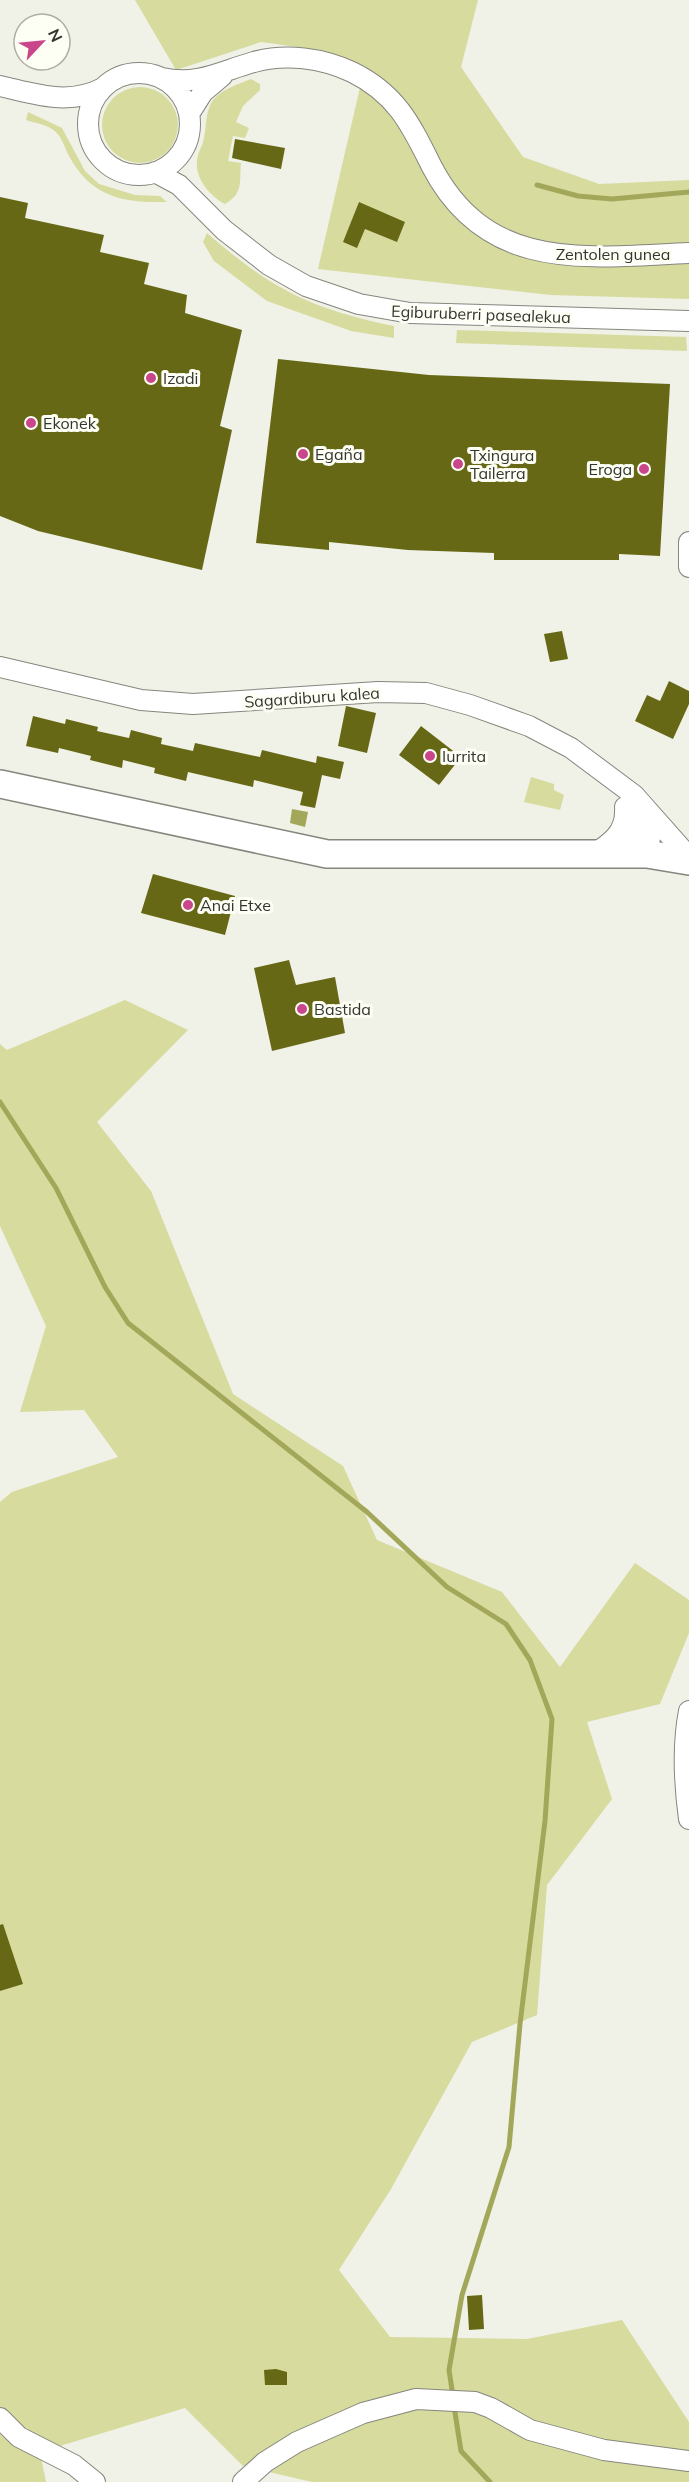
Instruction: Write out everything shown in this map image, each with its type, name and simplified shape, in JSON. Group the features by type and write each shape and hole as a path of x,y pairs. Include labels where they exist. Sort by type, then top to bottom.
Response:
{"street":[{"name":"Zentolen gunea","path":"162,78 195,81 256,62 287,57 333,65 369,82 400,108 416,133 440,181 454,201 472,218 510,243 536,252 563,256 689,253"},
{"name":"Zentolen gunea","path":"189,114 203,92 227,72"},
{"path":"0,86 54,98 81,97 103,88 116,78 131,73 147,73 162,78 175,87 184,99 189,114 188,135 181,154 165,168 140,175 125,173 112,167 97,151 89,131 74,112 54,98"},
{"path":"89,131 91,108 103,88"},
{"name":"Egiburuberri pasealekua","path":"181,154 186,179 198,203"},
{"name":"Egiburuberri pasealekua","path":"155,172 179,185 224,230 268,265 306,286 359,304 410,313 689,321"},
{"path":"689,542 689,567"},
{"name":"Sagardiburu kalea","path":"0,667 141,700 193,704 378,692 426,693 529,726 571,748 608,776 620,792 689,859"},
{"path":"0,784 327,854 647,854 689,859"},
{"path":"594,854 610,844 621,831 633,804"},
{"name":"Sagardiburu kalea","path":"633,804 633,836 647,854"},
{"path":"689,1711 684,1737 689,1819"},
{"path":"243,2482 265,2462 297,2442 363,2413 416,2399 475,2402 491,2408 530,2430 604,2450 689,2461"},
{"path":"0,2418 19,2437 74,2465 95,2482"}],"shaded area":[{"path":"135,0 478,0 461,67 523,157 599,184 689,180 689,299 551,295 318,269 365,66 320,50 261,42 176,70"},
{"path":"251,79 260,84 260,90 243,106 236,122 249,128 245,138 233,136 228,161 241,163 240,181 235,196 225,204 209,192 201,180 197,167 198,157 212,102 223,92"},
{"path":"140,87 155,90 167,98 175,110 178,125 175,140 167,152 155,160 140,163 125,160 113,152 105,140 102,125 105,110 113,98 125,90"},
{"path":"28,112 62,128 85,171 99,184 135,195 160,196 167,202 122,199 98,189 78,170 58,134 46,126 26,120"},
{"path":"207,233 272,283 315,304 394,326 394,338 351,331 267,301 214,261 203,242"},
{"path":"457,330 686,337 687,351 456,343"},
{"path":"531,777 554,784 554,790 564,795 560,810 524,802"},
{"path":"292,809 308,812 305,827 290,823"},
{"path":"125,1000 188,1030 97,1122 151,1191 233,1394 343,1466 377,1540 502,1592 560,1667 635,1563 689,1600 689,1633 660,1704 587,1722 612,1799 547,1885 537,2015 472,2042 391,2189 339,2270 390,2337 527,2339 622,2320 689,2422 689,2482 312,2482 243,2466 185,2408 40,2452 46,2482 0,2482 0,1502 12,1492 118,1457 84,1410 20,1412 46,1326 0,1226 0,1044 7,1050"}],"building":[{"path":"235,139 285,148 281,169 232,158"},
{"name":"Izadi","path":"0,197 28,203 25,218 104,235 100,252 149,263 144,284 187,295 185,313 242,330 220,426 232,430 202,570 38,531 0,516"},
{"path":"359,202 405,222 397,242 365,229 357,248 343,242"},
{"path":"278,359 429,375 670,384 660,556 619,554 619,560 494,560 494,553 408,550 329,542 329,550 256,543"},
{"path":"562,631 568,659 550,662 544,634"},
{"path":"669,681 689,691 689,704 673,739 635,721 647,695 660,701"},
{"path":"346,706 376,713 367,753 338,746"},
{"path":"33,716 65,724 66,719 98,727 97,731 129,738 131,730 162,738 161,744 193,751 195,743 260,757 262,750 316,763 317,756 344,762 340,779 322,775 315,808 300,805 303,792 254,780 253,787 188,772 186,781 154,773 155,768 123,760 122,768 90,760 91,756 59,748 58,753 26,746"},
{"name":"Iurrita","path":"421,726 461,757 439,785 399,755"},
{"name":"Anai Etxe","path":"153,874 235,896 225,935 141,913"},
{"name":"Bastida","path":"289,960 296,985 335,977 345,1033 272,1051 254,968"},
{"path":"3,1924 23,1984 0,1991 0,1925"},
{"path":"482,2295 484,2329 469,2330 467,2296"},
{"path":"276,2369 287,2372 287,2385 265,2385 264,2370"}],"waterway":[{"path":"537,185 578,196 612,199 689,192"},
{"path":"0,1102 56,1188 105,1287 128,1323 367,1512 447,1587 506,1624 530,1660 552,1719 545,1821 520,2024 509,2147 462,2295 449,2370 453,2396"},
{"path":"454,2406 461,2451 490,2482"}],"place":[{"name":"Izadi","path":"151,378"},
{"name":"Ekonek","path":"31,423"},
{"name":"Egaña","path":"303,454"},
{"name":"Txingura Tailerra","path":"458,464"},
{"name":"Eroga","path":"644,469"},
{"name":"Iurrita","path":"430,756"},
{"name":"Anai Etxe","path":"188,905"},
{"name":"Bastida","path":"302,1009"}]}
